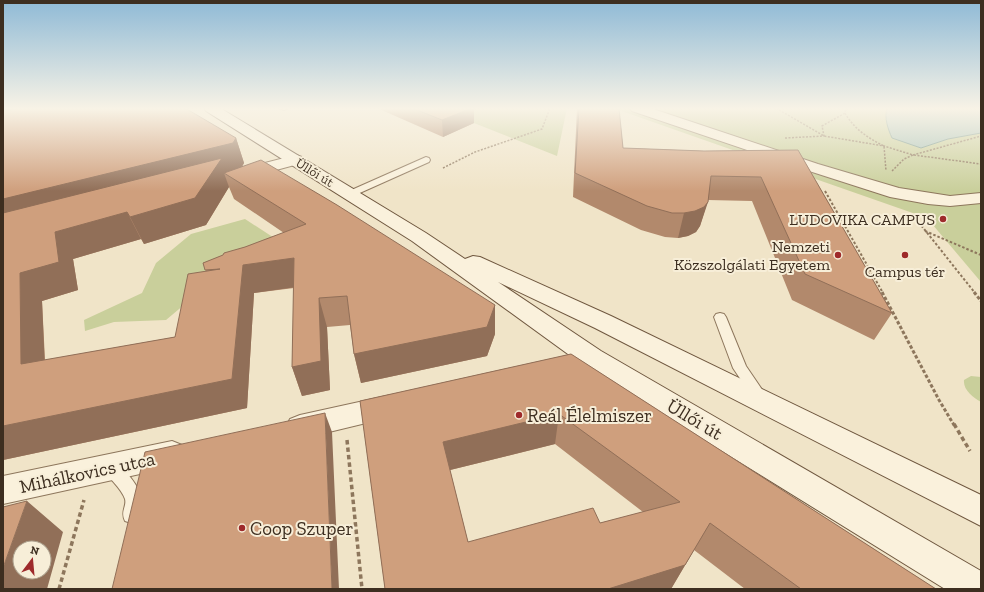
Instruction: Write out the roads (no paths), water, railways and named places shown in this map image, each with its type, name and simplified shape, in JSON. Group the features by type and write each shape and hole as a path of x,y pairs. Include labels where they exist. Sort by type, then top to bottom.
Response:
{"main road":[{"name":"Üllői út","path":"256,136 419,237 592,358 970,586"},
{"path":"719,136 812,167 891,186 928,199 942,200 981,198"},
{"path":"224,180 296,160"},
{"name":"Üllői út","path":"419,237 603,322 981,511"},
{"path":"561,365 592,358"},
{"path":"274,432 414,401"},
{"name":"Mihálkovics utca","path":"3,490 196,449"}],"lane":[{"path":"350,194 426,160"},
{"path":"720,317 740,368 763,401"},
{"path":"101,469 128,487 134,501 127,531"}],"water":[{"path":"891,136 967,136 948,139 921,148 892,138"}],"place":[{"name":"LUDOVIKA CAMPUS","path":"943,219"},
{"name":"Nemzeti Közszolgálati Egyetem","path":"838,255"},
{"name":"Campus tér","path":"905,255"},
{"name":"Reál Élelmiszer","path":"519,415"},
{"name":"Coop Szuper","path":"242,528"}]}
